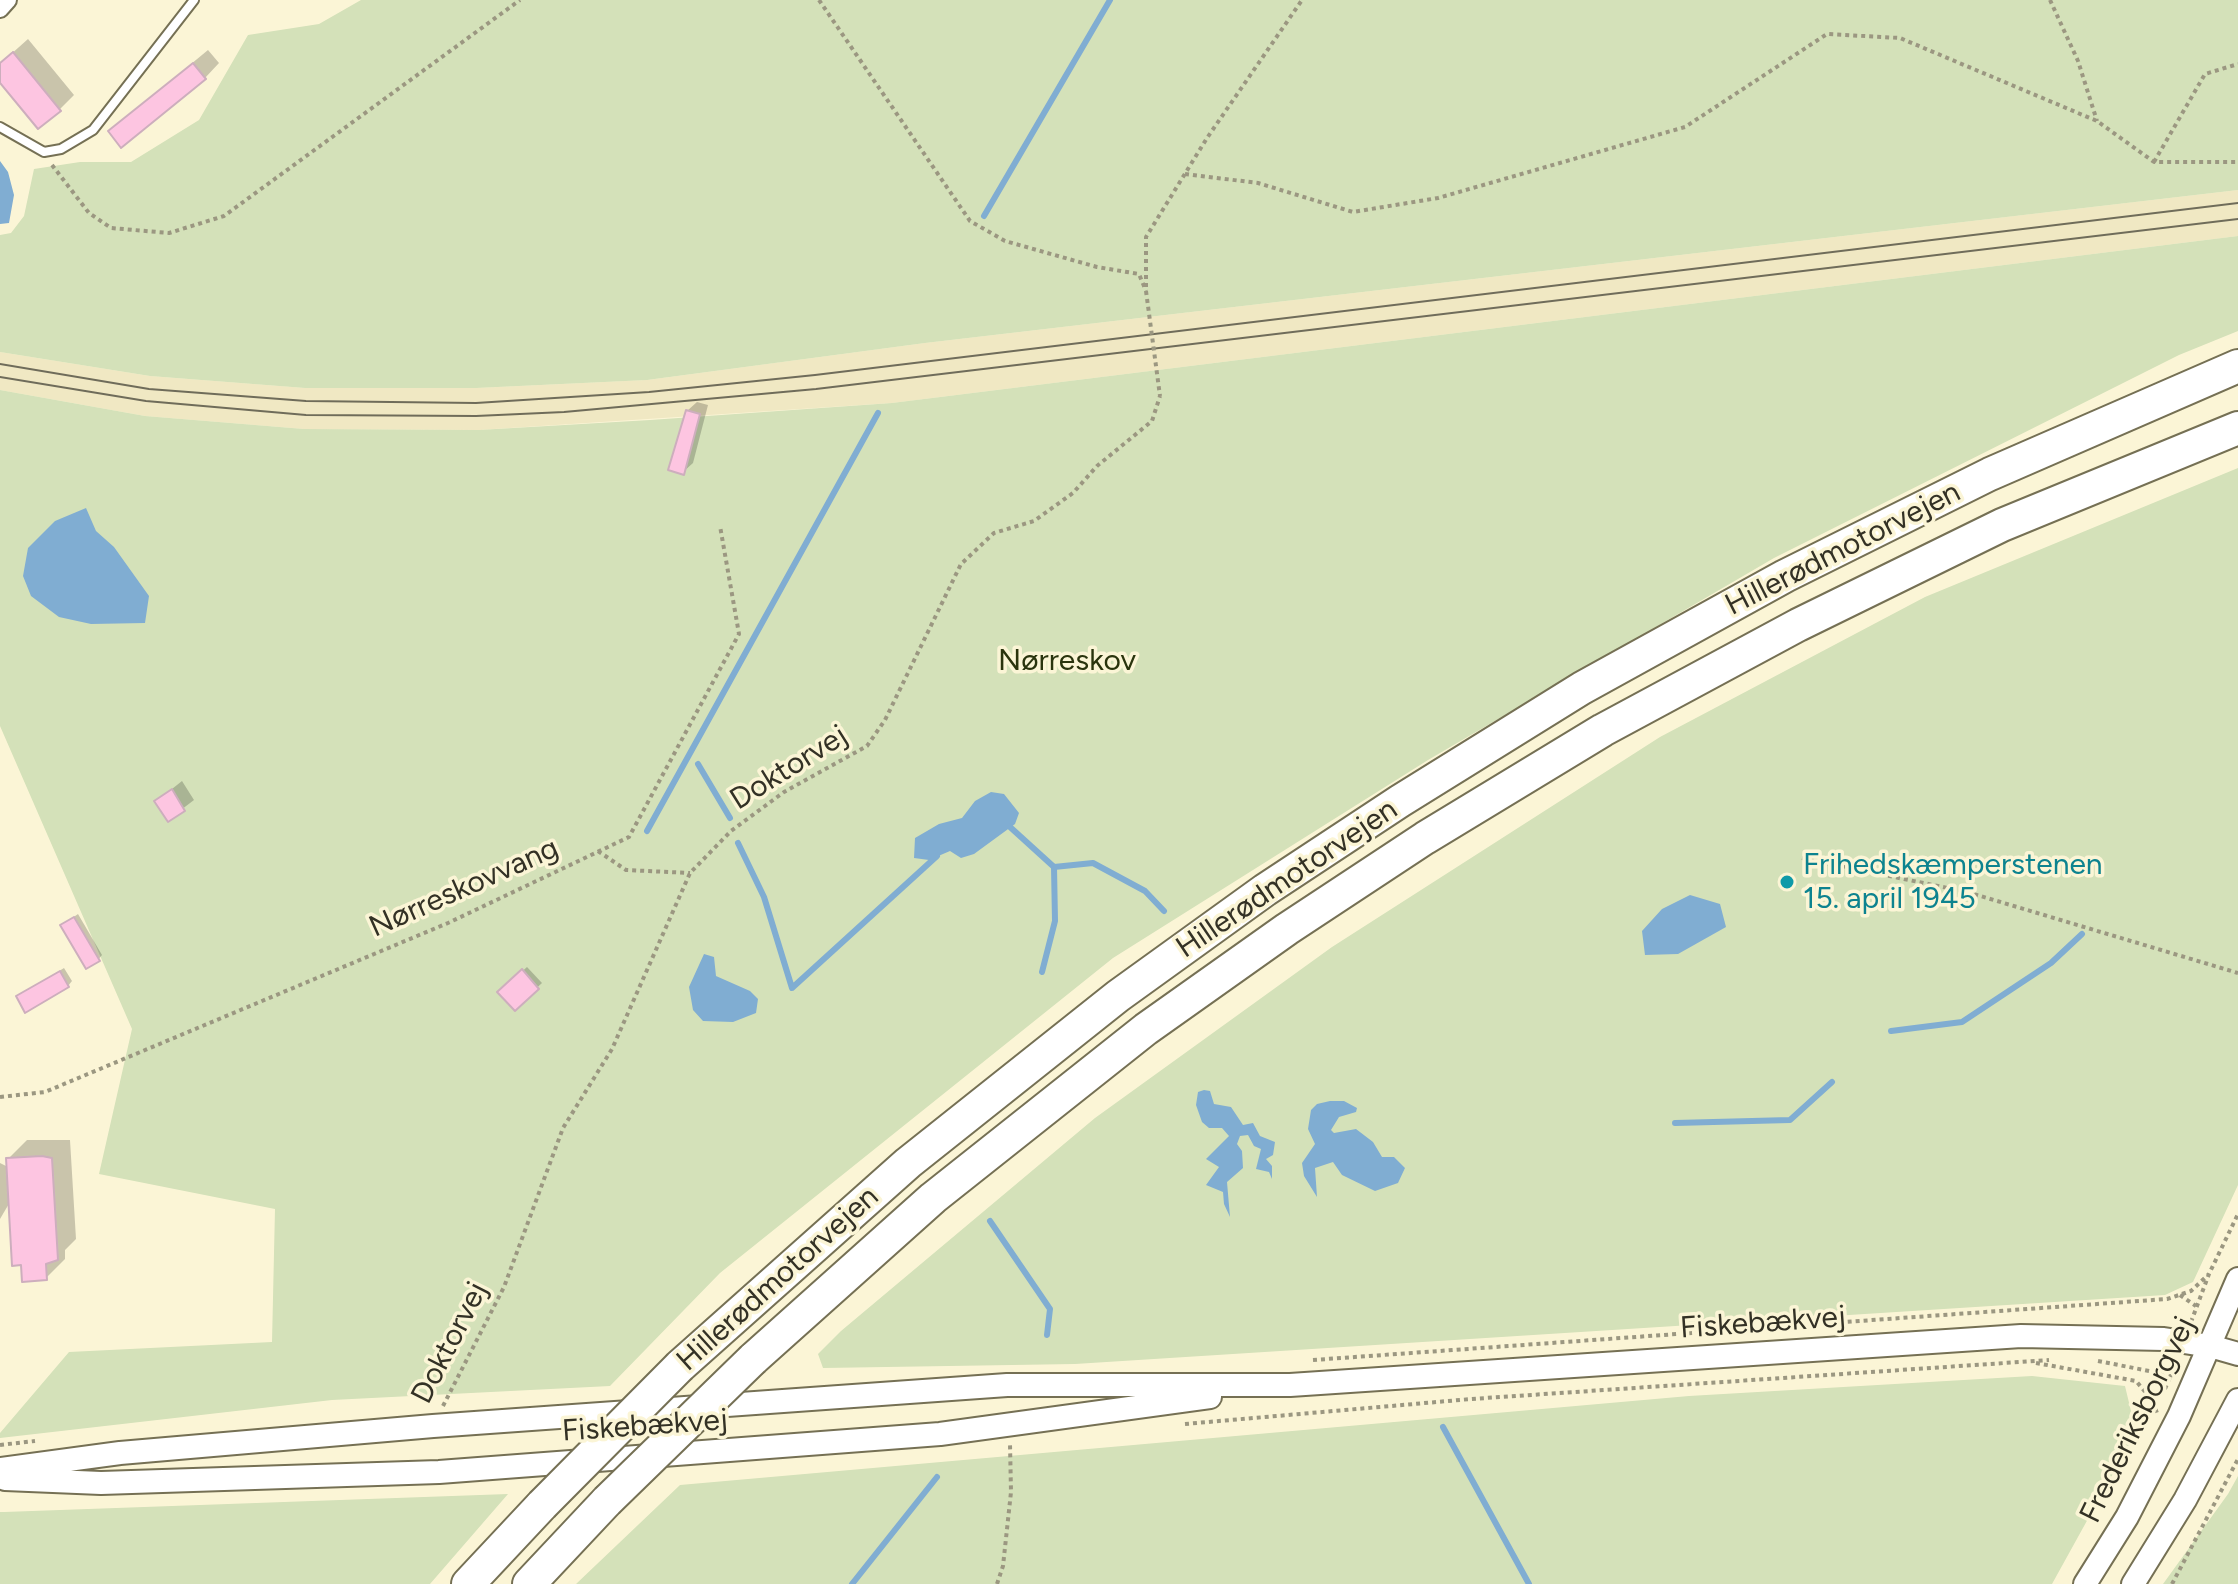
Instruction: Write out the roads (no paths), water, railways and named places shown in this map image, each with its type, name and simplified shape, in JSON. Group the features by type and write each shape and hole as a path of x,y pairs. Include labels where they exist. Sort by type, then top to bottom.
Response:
{"highway":[{"name":"Hillerødmotorvejen","path":"468,1584 680,1366 897,1172 1118,996 1265,890 1400,801 1582,688 1785,576 1990,474 2238,366"},
{"name":"Hillerødmotorvejen","path":"529,1584 607,1501 753,1359 933,1198 1146,1029 1287,929 1425,838 1603,730 1798,625 2002,525 2238,428"}],"street":[{"path":"0,9 8,0"},
{"name":"Frederiksborgvej","path":"2085,1584 2134,1504 2210,1346 2238,1279"},
{"name":"Fiskebækvej","path":"0,1469 120,1453 433,1426 1007,1385 1290,1385 2021,1336 2164,1339 2238,1354"},
{"name":"Fiskebækvej","path":"0,1479 101,1483 439,1472 940,1434 1290,1385"},
{"path":"2133,1584 2185,1500 2238,1400"}],"lane":[{"path":"0,127 44,152 61,149 93,130 194,0"}],"water":[{"path":"0,161 8,172 14,195 9,223 0,224"},
{"path":"86,508 96,531 114,547 149,596 145,623 91,624 59,617 31,596 23,576 28,548 55,521"},
{"path":"991,792 1004,794 1019,813 1015,824 974,854 961,858 950,851 929,860 914,858 915,838 939,824 962,818 975,801"},
{"path":"1690,895 1720,904 1726,927 1678,954 1645,955 1642,931 1662,909"},
{"path":"704,954 714,957 716,976 750,991 758,999 756,1013 733,1022 703,1021 693,1010 689,987"},
{"path":"1210,1091 1214,1104 1231,1107 1243,1125 1253,1123 1260,1136 1275,1142 1273,1155 1266,1159 1272,1166 1272,1179 1269,1172 1256,1169 1261,1149 1254,1146 1248,1135 1240,1136 1237,1144 1242,1151 1243,1168 1227,1182 1230,1217 1223,1192 1206,1185 1219,1167 1206,1159 1229,1136 1222,1128 1209,1128 1202,1122 1196,1105 1198,1092"},
{"path":"1344,1101 1357,1108 1356,1112 1339,1117 1331,1130 1334,1133 1356,1129 1373,1142 1382,1157 1394,1157 1405,1168 1398,1183 1375,1191 1342,1175 1333,1162 1315,1168 1317,1197 1304,1176 1302,1163 1315,1144 1308,1129 1311,1110 1317,1104"}],"waterway":[{"path":"984,216 1110,0"},
{"path":"647,831 878,413"},
{"path":"698,764 730,818"},
{"path":"1010,827 1054,867 1055,921 1042,972"},
{"path":"738,843 764,897 792,988 937,856"},
{"path":"1054,867 1093,863 1145,891 1164,911"},
{"path":"1891,1031 1962,1022 2051,963 2082,934"},
{"path":"1675,1123 1790,1120 1832,1082"},
{"path":"990,1221 1050,1309 1047,1335"},
{"path":"1443,1427 1529,1584"},
{"path":"852,1584 937,1477"}],"tram line":[{"path":"0,364 149,389 306,401 476,403 649,392 815,375 2238,203"},
{"path":"0,377 146,401 306,415 476,416 564,412 816,389 2238,219"}],"place":[{"name":"Frihedskæmperstenen 15. april 1945","path":"1787,882"}],"park label":[{"name":"Nørreskov","path":"1067,661"}]}
